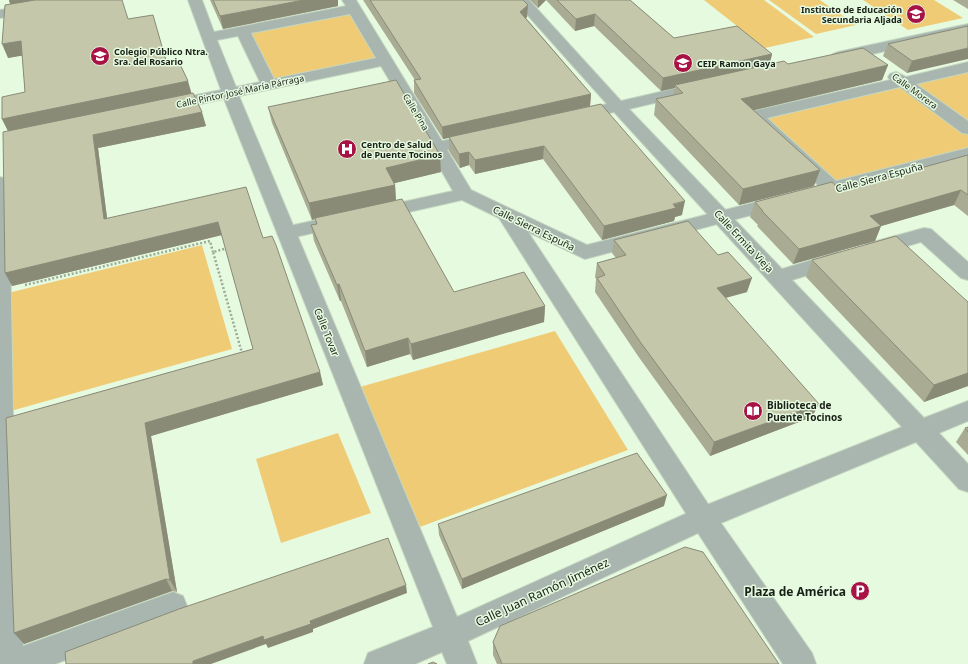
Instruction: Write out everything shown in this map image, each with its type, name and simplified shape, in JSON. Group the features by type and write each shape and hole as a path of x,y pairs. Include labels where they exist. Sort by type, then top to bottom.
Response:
{"street":[{"path":"0,14 87,0"},
{"name":"Calle Tovar","path":"195,0 230,93 462,664"},
{"name":"Calle Ermita Vieja","path":"521,0 618,107 968,481"},
{"path":"209,37 243,31 352,5"},
{"name":"Calle Pina","path":"352,5 464,194"},
{"path":"823,60 968,28"},
{"path":"243,31 269,85"},
{"name":"Calle Morera","path":"861,52 968,130"},
{"name":"Calle Pintor José María Párraga","path":"154,109 385,61"},
{"path":"833,189 755,116 968,67"},
{"path":"565,118 716,84"},
{"path":"437,147 497,134"},
{"name":"Calle Sierra Espuña","path":"464,194 585,252 723,218 968,153"},
{"path":"0,183 1,418 9,664"},
{"path":"287,233 464,194"},
{"path":"506,214 703,518 801,664"},
{"path":"778,277 924,234 968,273"},
{"path":"703,518 968,411"},
{"name":"Calle Juan Ramón Jiménez","path":"379,664 449,635 703,518"},
{"path":"15,664 173,606"}],"path":[{"path":"1,291 210,241 243,353 236,355"},
{"path":"213,252 235,246"}],"shaded area":[{"path":"704,0 764,0 814,37 765,48"},
{"path":"769,0 820,0 856,25 816,34"},
{"name":"Instituto de Educación Secundaria Aljada","path":"863,0 934,0 963,18 908,30"},
{"path":"354,9 385,61 269,85 243,31"},
{"path":"968,67 968,153 833,189 755,116"},
{"path":"202,245 232,349 0,414 0,295"},
{"path":"555,331 628,450 417,528 360,387"},
{"path":"338,433 371,513 281,543 256,459"}],"building":[{"name":"Colegio Público Ntra. Sra. del Rosario","path":"35,0 122,0 128,19 153,15 167,64 179,62 188,81 2,119 2,97 25,92 21,41 2,44 5,5"},
{"path":"213,0 304,0 220,16"},
{"path":"370,0 523,0 528,5 520,12 591,94 442,127 414,80 421,79"},
{"path":"557,0 630,0 674,38 737,26 772,54 663,78 595,14 576,19"},
{"path":"968,26 968,48 912,61 888,44"},
{"path":"863,48 888,65 741,99 820,170 743,189 656,99 683,93 675,85 784,61 788,64"},
{"name":"Centro de Salud de Puente Tocinos","path":"396,80 440,155 386,168 395,185 309,203 268,107"},
{"path":"193,93 202,112 93,135 104,219 246,187 263,238 272,236 276,245 320,372 145,423 170,580 166,579 14,633 6,418 253,349 218,222 5,273 3,132"},
{"path":"601,104 685,201 673,204 676,208 604,226 544,146 475,160 469,152 459,154 449,137"},
{"path":"968,155 968,195 961,190 870,216 881,226 799,249 755,202 832,182 840,190"},
{"path":"402,199 454,292 524,272 545,306 411,344 408,338 365,351 339,284 337,285 311,225 317,224 315,218"},
{"path":"688,221 718,255 728,252 752,278 717,288 819,404 714,442 641,343 597,278 605,275 597,263 626,255 614,240"},
{"path":"896,236 968,302 968,373 934,385 812,260"},
{"path":"637,453 667,495 462,579 438,524"},
{"path":"388,538 406,585 310,621 311,624 264,640 263,636 193,661 193,664 66,664 65,652 179,609"},
{"path":"685,547 703,552 779,664 502,664 493,642 500,626"}],"place":[{"name":"Instituto de Educación Secundaria Aljada","path":"916,14"},
{"name":"Colegio Público Ntra. Sra. del Rosario","path":"100,56"},
{"name":"CEIP Ramon Gaya","path":"683,63"},
{"name":"Centro de Salud de Puente Tocinos","path":"347,149"},
{"name":"Biblioteca de Puente Tocinos","path":"753,411"},
{"name":"Plaza de América","path":"860,591"}]}
